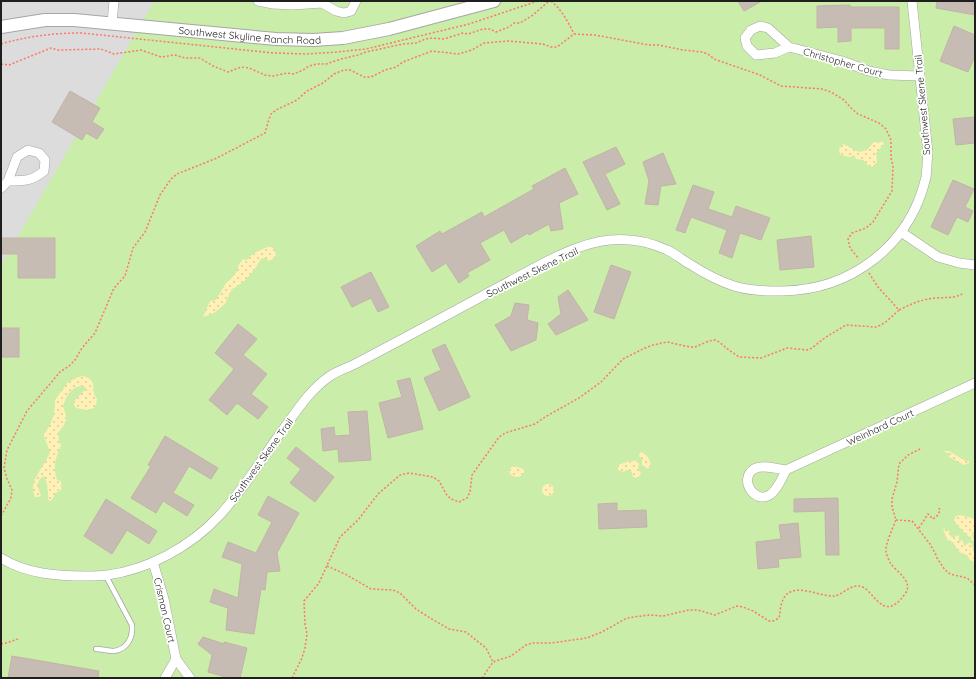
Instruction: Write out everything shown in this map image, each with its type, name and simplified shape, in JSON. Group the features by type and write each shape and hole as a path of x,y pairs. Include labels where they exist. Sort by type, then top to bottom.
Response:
{"street":[{"path":"112,23 114,1"},
{"path":"258,1 273,4 293,5 323,2 336,11 344,13 351,11 356,1"},
{"name":"Southwest Skyline Ranch Road","path":"1,27 45,20 74,20 276,39 313,40 343,38 389,29 494,1"},
{"name":"Southwest Skene Trail","path":"1,558 10,564 39,573 66,576 106,576 153,562 201,533 218,517 311,392 331,375 355,364 542,264 591,243 610,240 626,240 650,243 669,250 710,276 735,286 755,290 792,291 813,288 830,284 850,276 865,267 884,251 901,232 916,206 926,177 928,153 912,1"},
{"name":"Christopher Court","path":"789,48 842,61 870,71 889,75 920,76"},
{"path":"1,188 8,181"},
{"path":"901,232 938,257 959,263 975,265"},
{"name":"Weinhard Court","path":"786,470 975,383"},
{"name":"Crisman Court","path":"153,562 164,599 176,659 190,678"},
{"path":"165,678 176,659"}],"lane":[{"path":"96,649 115,651 124,647 130,640 132,634 132,625 106,576"}],"path":[{"path":"552,2 560,9 574,34"},
{"path":"1,516 11,498 12,490 4,468 7,450 27,410 60,372 75,360 82,348 95,333 114,288 125,276 133,248 145,232 160,195 171,179 177,174 217,158 265,133 269,119 276,110 297,100 307,91 323,83 334,74 344,70 355,72 364,77 371,77 385,70 396,67 403,62 432,51 458,54 472,50 484,43 508,42 543,44 551,47 558,47 574,34 595,35 649,45 658,44 683,50 702,52 708,54 714,59 760,75 781,86 822,88 844,100 858,114 879,123 886,129 891,140 891,158 893,166 892,191 873,222 866,228 852,233 848,239 850,248 865,267 878,288 898,310"},
{"path":"292,678 302,658 305,648 307,634 304,601 319,583 340,537 358,520 378,494 400,475 409,473 433,477 439,481 446,494 451,499 459,502 463,501 467,498 470,492 471,480 476,468 482,463 499,437 505,433 535,424 579,398 601,382 623,359 652,344 667,342 695,347 715,340 739,357 761,358 787,348 807,350 846,325 876,327 887,321 898,310 917,302 935,298 956,297 964,293"},
{"path":"482,678 493,662 511,656 526,645 532,643 551,643 587,638 602,632 627,618 649,615 663,616 689,610 698,610 715,615 737,606 753,611 764,619 774,621 779,618 784,598 794,590 804,590 829,596 836,596 859,586 865,588 877,602 884,606 890,606 905,595 908,585 890,563 886,551 896,520 892,507 892,499 897,482 899,464 908,455 922,448"},
{"path":"918,528 928,514 933,519 936,517 940,510 939,508"},
{"path":"896,520 912,521 930,544 937,558 946,570 950,574 967,578 975,585"},
{"path":"327,566 345,574 371,589 393,590 400,593 416,609 430,618 449,629 466,632 486,648 493,662"},
{"path":"1,644 18,639"}],"shaded area":[{"path":"1,1 421,1 1,474"}],"green space":[{"path":"154,1 975,1 975,678 1,678 1,266"}],"sand":[{"path":"874,142 883,142 884,144 876,153 877,162 872,167 863,160 856,159 854,155 850,157 840,155 839,149 843,144 859,152 867,150"},
{"path":"270,246 274,249 276,255 273,259 269,261 265,258 261,259 249,276 232,289 225,304 214,313 203,317 210,301 216,300 226,283 238,270 238,266 243,259 247,260 254,253"},
{"path":"84,376 90,379 93,383 94,394 97,399 96,405 94,408 86,410 76,408 74,405 74,401 86,389 84,386 76,387 68,395 63,407 66,415 66,421 58,433 59,442 61,445 55,466 57,480 61,481 61,490 55,493 51,501 48,500 48,488 44,476 40,479 37,485 41,495 39,497 35,497 33,485 50,451 44,434 50,425 54,414 55,400 68,382"},
{"path":"944,451 949,451 966,461 969,461 969,463 964,465 949,457 950,454"},
{"path":"642,452 648,457 651,464 648,469 642,465 642,459 639,456"},
{"path":"629,461 639,462 638,469 641,473 638,478 633,477 631,470 623,472 618,470 618,465"},
{"path":"514,466 524,470 521,476 514,477 510,474 510,468"},
{"path":"548,484 552,486 554,490 552,494 548,496 544,494 542,490 544,486"},
{"path":"960,515 975,519 975,532 973,532 972,536 975,543 954,520 956,516"},
{"path":"943,528 949,531 951,537 954,538 957,535 959,536 959,542 960,543 961,540 963,541 964,546 971,543 973,549 975,550 975,562 970,560 967,555 960,553 953,543 947,540"}],"building":[{"path":"738,1 762,1 744,11"},
{"path":"937,1 975,1 975,15 936,8"},
{"path":"850,5 850,7 899,7 899,49 885,49 885,28 851,28 851,41 838,42 838,27 817,28 817,6"},
{"path":"954,26 975,35 975,56 968,72 940,61"},
{"path":"70,91 100,108 92,122 104,129 97,139 86,133 82,140 52,122"},
{"path":"975,117 975,143 956,145 953,119"},
{"path":"616,147 625,164 605,174 620,204 607,210 583,162"},
{"path":"663,153 676,184 661,186 658,205 645,204 649,181 643,162"},
{"path":"565,168 578,194 559,203 563,229 551,231 549,224 529,235 528,233 511,243 504,230 480,243 490,260 467,273 469,276 459,283 446,263 432,272 416,246 440,231 442,234 482,212 484,217 534,189 532,186"},
{"path":"953,180 974,189 965,207 973,211 968,222 957,217 948,235 931,227"},
{"path":"693,185 714,192 708,209 732,217 736,206 770,218 761,240 740,233 732,258 719,253 727,230 691,217 685,233 676,230"},
{"path":"811,236 814,267 780,270 777,240"},
{"path":"1,238 55,238 55,278 18,278 18,254 1,254"},
{"path":"611,265 631,272 614,319 594,312"},
{"path":"371,272 389,307 378,312 371,298 352,307 341,287"},
{"path":"568,290 588,320 556,335 548,324 561,314 558,297"},
{"path":"515,303 529,305 527,320 538,323 536,340 511,351 495,325 511,316"},
{"path":"238,324 257,339 243,355 267,374 251,394 268,407 258,419 237,403 227,415 209,400 234,369 215,353"},
{"path":"1,328 19,328 19,357 1,357"},
{"path":"445,344 470,397 439,411 424,378 441,370 432,350"},
{"path":"410,378 423,429 388,438 379,403 402,397 397,381"},
{"path":"367,411 371,460 339,462 338,449 323,451 321,429 334,427 335,436 350,435 348,412"},
{"path":"165,436 218,468 211,479 189,466 173,493 194,505 187,516 163,501 156,513 131,498 151,466 148,465"},
{"path":"296,447 334,477 315,502 290,483 301,469 287,458"},
{"path":"268,496 299,513 277,553 280,571 267,572 265,590 261,589 254,634 226,630 228,608 210,602 214,589 238,598 242,564 222,557 228,542 256,553 272,522 258,515"},
{"path":"838,498 839,555 826,555 825,511 794,512 794,499"},
{"path":"106,499 157,531 149,544 127,530 112,554 84,536"},
{"path":"617,503 617,511 646,510 647,527 599,529 598,504"},
{"path":"798,523 801,557 778,559 779,567 758,569 756,542 781,539 779,525"},
{"path":"203,637 224,644 224,642 247,648 240,678 229,678 208,672 212,655 198,644"},
{"path":"12,656 99,671 98,678 8,678"}]}
